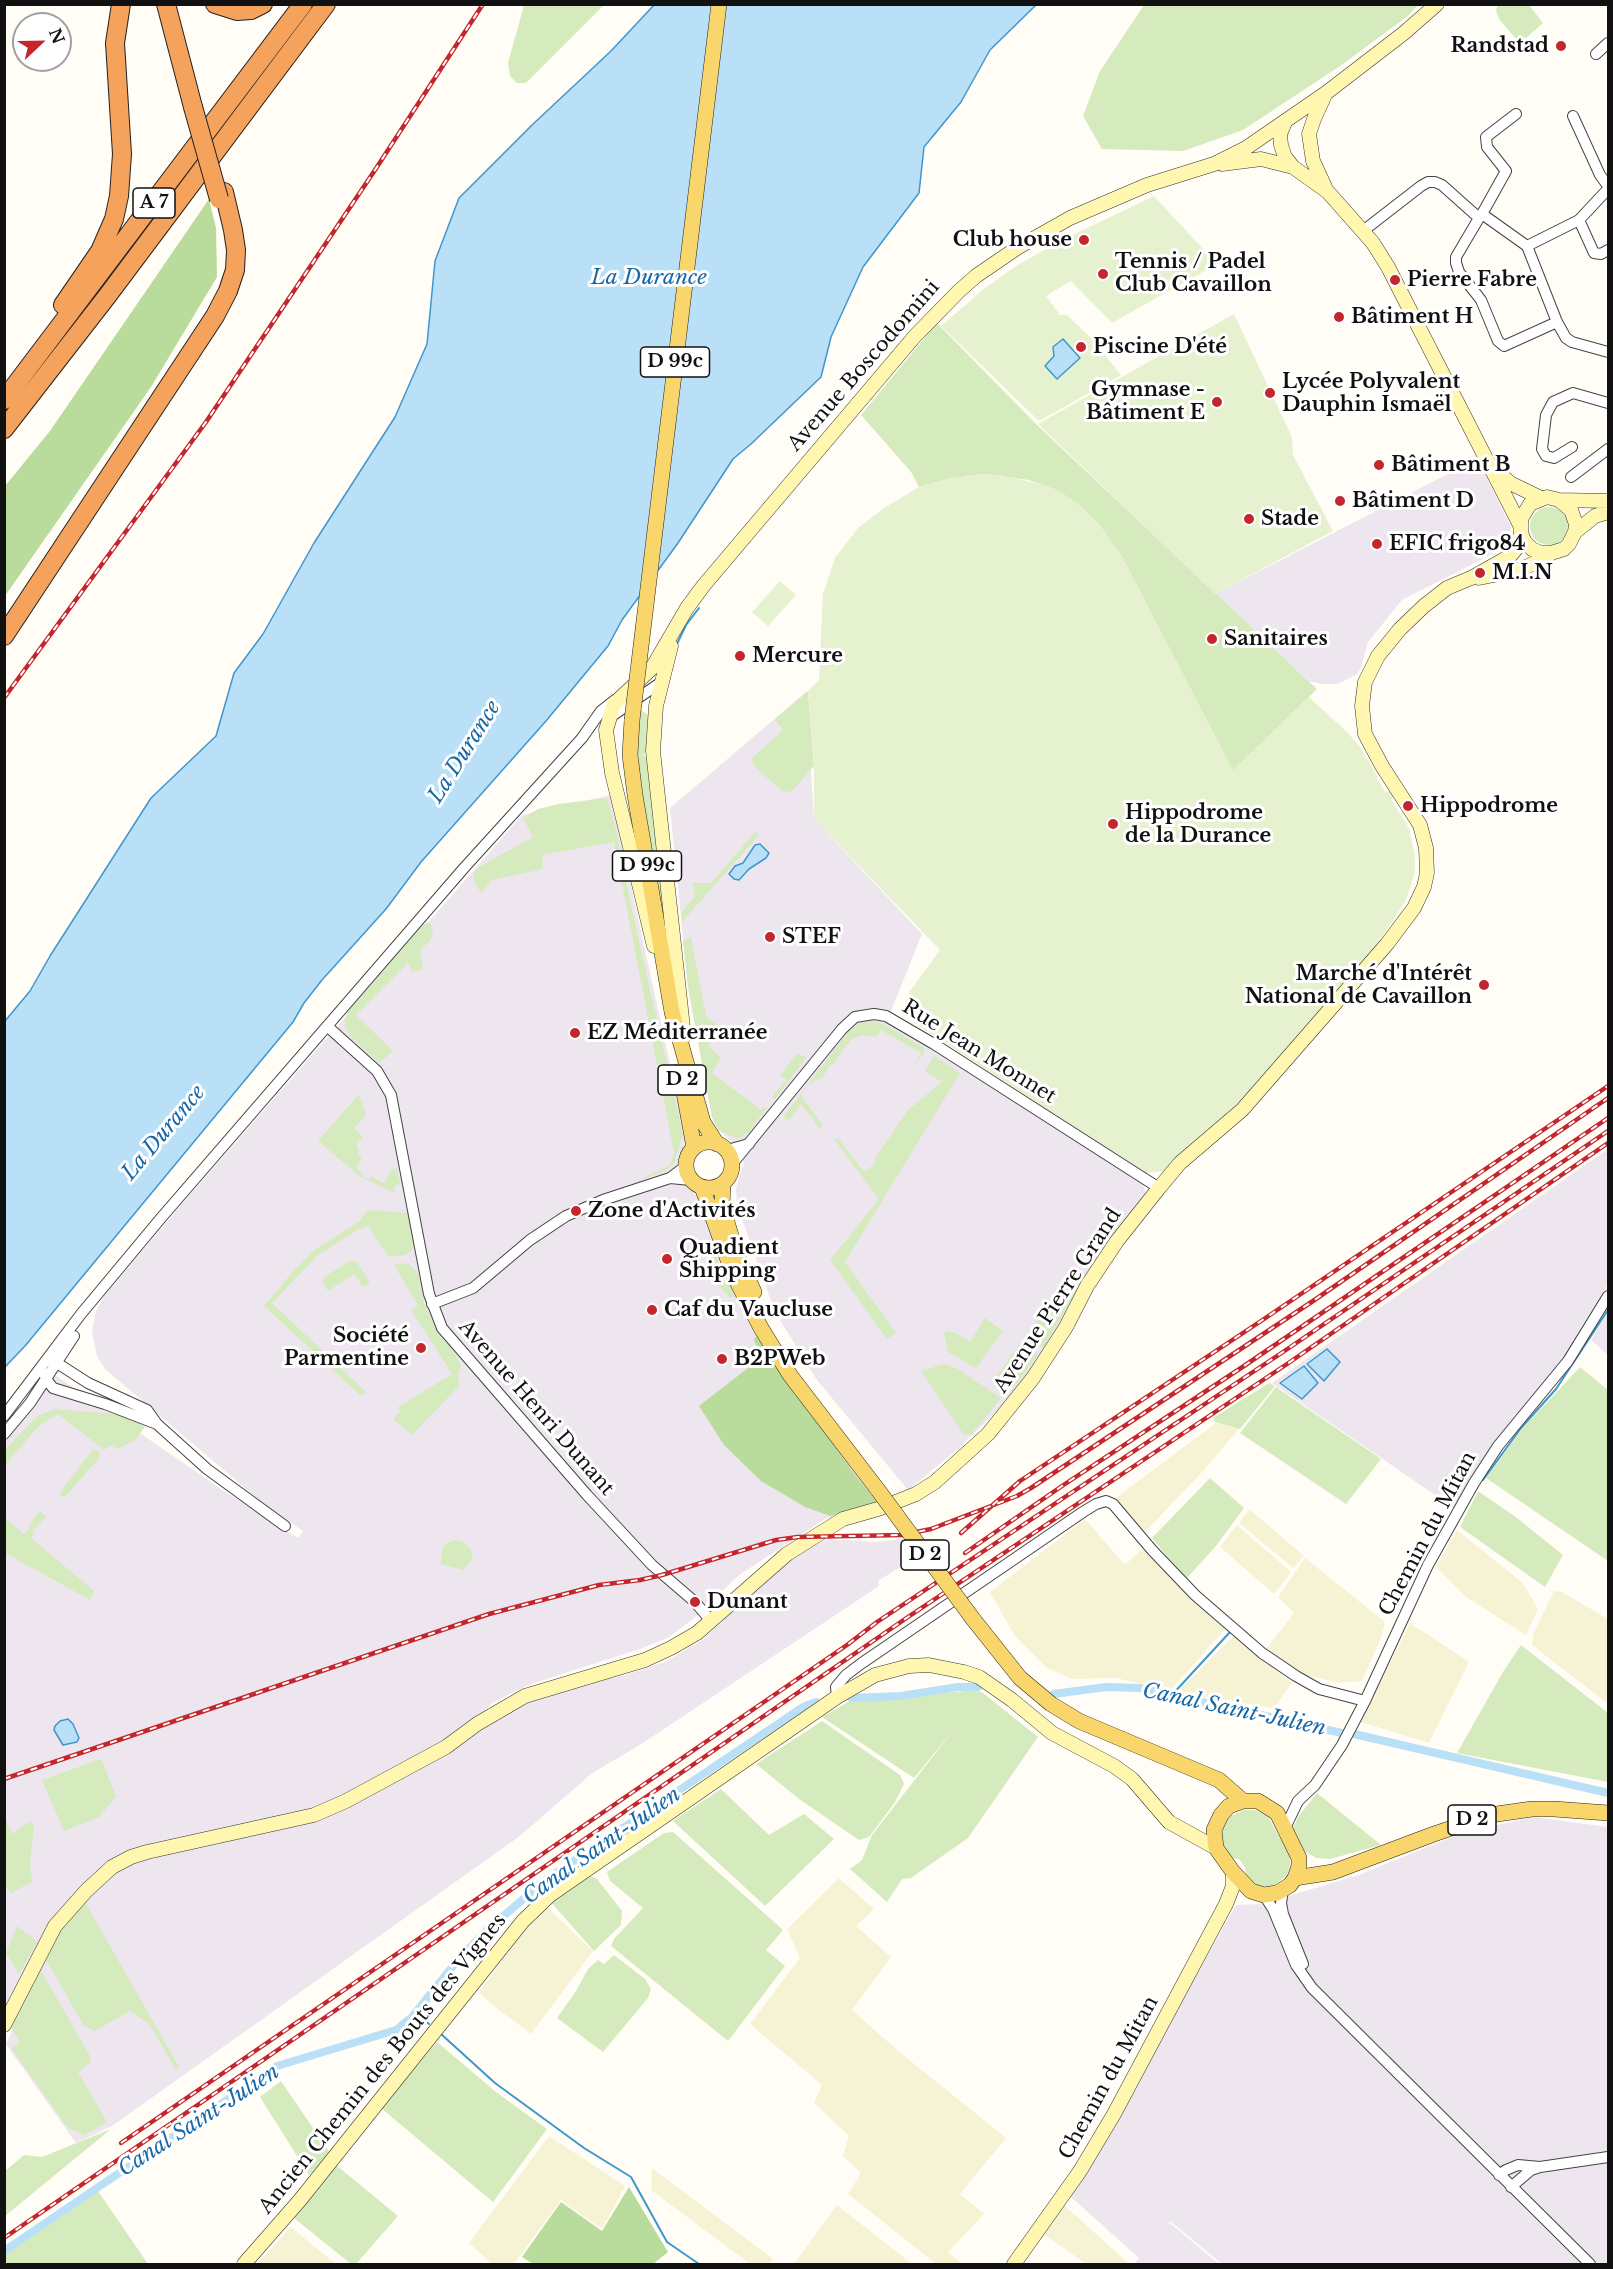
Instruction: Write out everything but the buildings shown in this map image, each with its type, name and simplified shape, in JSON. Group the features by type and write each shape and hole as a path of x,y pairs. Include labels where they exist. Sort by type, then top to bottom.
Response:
{"highway":[{"path":"4,384 57,314 100,251 114,219 122,173 115,43 121,4"},
{"path":"4,636 215,316 228,291 235,270 236,250 233,230 166,4"},
{"path":"172,4 196,104"},
{"path":"215,4 237,11 251,10 263,4"},
{"name":"A 7","path":"4,400 303,4"},
{"name":"A 7","path":"4,429 108,295 326,4"},
{"path":"4,623 219,293 226,271 229,250 221,195"}],"main road":[{"name":"D 99c","path":"682,1048 672,1012 634,795 630,754 632,720 719,4"},
{"name":"Avenue Boscodomini","path":"672,1012 694,1147"},
{"name":"Avenue Boscodomini","path":"682,1048 703,1122 725,1152"},
{"path":"701,1143 725,1152 730,1175 723,1184 717,1187 693,1178 689,1153 694,1147 701,1143"},
{"name":"D 2","path":"693,1178 734,1274 761,1328 790,1375 1020,1678 1051,1704 1079,1721 1219,1780 1243,1801"},
{"name":"D 2","path":"723,1184 722,1206 738,1258 767,1319 820,1412"},
{"name":"D 2","path":"1177,1764 1214,1785 1223,1797 1225,1809"},
{"path":"1243,1801 1258,1801 1272,1809 1285,1828 1299,1858 1299,1866 1295,1878 1283,1890 1271,1895 1257,1893 1233,1872 1216,1848 1214,1838 1216,1823 1225,1809 1243,1801"},
{"name":"D 2","path":"1295,1878 1321,1875 1344,1868 1434,1833 1490,1815 1543,1809 1608,1813"},
{"name":"D 2","path":"1299,1858 1319,1866 1344,1868"}],"street":[{"name":"D 2","path":"1214,164 1245,148 1326,93 1404,33 1437,4"},
{"path":"1596,54 1608,44"},
{"path":"1326,93 1310,134 1312,162 1328,192"},
{"path":"1516,114 1486,137 1487,147 1506,171 1456,257 1456,263 1459,272 1481,300 1498,341 1504,346 1557,322"},
{"path":"1527,246 1579,220 1608,188 1573,116"},
{"path":"1310,134 1301,126 1285,122 1280,134 1285,157 1293,167 1328,192 1378,249 1491,465 1525,542 1532,549 1541,553 1551,553 1568,545 1575,532 1576,524 1571,510 1559,500"},
{"path":"1214,164 1261,159 1293,167"},
{"name":"Avenue Boscodomini","path":"672,1012 606,742 608,718 614,704 652,668 687,608 885,370 959,291 1017,248 1070,218 1147,185 1214,164"},
{"path":"1363,231 1428,182 1442,185 1481,216 1527,246 1557,322 1566,338 1572,342 1608,352"},
{"path":"1579,220 1594,253 1601,254 1608,250"},
{"path":"1572,447 1554,458 1546,456 1542,449 1546,415 1552,402 1573,393 1608,403"},
{"path":"1571,477 1608,449"},
{"path":"1491,465 1510,483 1541,498 1608,501"},
{"path":"1520,529 1526,508 1541,498"},
{"path":"1575,532 1595,516 1608,512"},
{"name":"Avenue Pierre Grand","path":"4,2025 55,1926 86,1890 112,1867 147,1852 315,1815 446,1747 477,1724 525,1696 645,1660 671,1648 697,1633 787,1554 843,1519 878,1509 916,1494 935,1482 988,1434 1038,1371 1066,1327 1087,1286 1159,1188 1180,1164 1242,1110 1387,944 1414,908 1427,873 1428,862 1424,838 1420,825 1370,744 1363,727 1363,694 1370,670 1378,656 1400,629 1447,588 1471,578 1510,555 1516,549 1520,529"},
{"name":"Avenue Pierre Grand","path":"1471,578 1501,575 1519,570 1546,558 1551,553"},
{"name":"Avenue Boscodomini","path":"682,1048 684,1036 653,752 660,683 668,654 687,608"},
{"path":"582,738 660,683"},
{"path":"4,1416 52,1368 81,1314 327,1026 464,868 582,738 602,711 622,695"},
{"name":"Rue Jean Monnet","path":"725,1152 749,1144 842,1029 855,1017 874,1014 886,1016 934,1044 1159,1188"},
{"name":"Avenue Henri Dunant","path":"327,1026 377,1071 391,1095 397,1116 421,1257 432,1304 442,1328 587,1495 646,1559 695,1602 711,1621"},
{"path":"432,1304 474,1288 530,1240 566,1216 603,1200 670,1178 693,1178"},
{"path":"4,1434 34,1396 66,1349 105,1285"},
{"name":"Chemin du Mitan","path":"1285,1828 1298,1802 1324,1773 1342,1745 1428,1566 1474,1483 1498,1446 1568,1361 1608,1296"},
{"path":"52,1368 53,1388"},
{"path":"52,1368 147,1410 157,1424 207,1469 285,1526"},
{"path":"34,1396 53,1388 105,1404 157,1424"},
{"path":"837,1697 836,1687 846,1675 1083,1512 1106,1501 1113,1504 1152,1550 1195,1595 1262,1653 1319,1689 1365,1701"},
{"name":"Ancien Chemin des Bouts des Vignes","path":"244,2265 300,2200 523,1921 550,1895 837,1697 875,1675 909,1666 929,1665 979,1677 1012,1700 1052,1733 1114,1766 1131,1779 1169,1822 1216,1848"},
{"path":"1272,1809 1298,1802"},
{"path":"1188,1832 1200,1831 1216,1823"},
{"name":"Chemin du Mitan","path":"1014,2265 1093,2151 1226,1904 1233,1887 1233,1872"},
{"path":"1283,1890 1281,1903 1283,1914 1302,1962 1326,2004"},
{"path":"1226,1904 1234,1898 1257,1893 1273,1909 1296,1965 1326,2004 1590,2265"},
{"path":"1511,2187 1531,2170 1540,2167 1608,2157"},
{"path":"1499,2175 1506,2169 1518,2165 1540,2167"}],"shaded area":[{"path":"1477,459 1511,527 1506,547 1402,600 1368,642 1361,668 1357,674 1348,679 1337,684 1309,681 1215,594"},
{"path":"806,692 814,819 922,934 887,1021 1004,1096 1092,1148 1143,1184 1145,1190 1145,1196 1045,1351 1004,1404 960,1447 908,1490 817,1380 775,1312 737,1205 736,1188 744,1162 732,1142 718,1130 712,1117 688,987 670,808"},
{"path":"611,795 686,1137 678,1160 686,1185 703,1201 719,1262 751,1328 878,1503 825,1519 739,1575 693,1619 669,1637 640,1649 528,1685 492,1703 478,1718 446,1739 322,1807 109,1864 5,2015 5,1440 54,1374 224,1491 298,1538 303,1531 265,1505 105,1369 97,1356 92,1332 96,1311 105,1295 181,1205 522,815"},
{"path":"1608,1149 1608,1284 1565,1357 1485,1455 1454,1508 1272,1383"},
{"path":"1608,1312 1608,1355 1591,1340"},
{"path":"1216,1423 1239,1429 1145,1532 1114,1499"},
{"path":"1249,1509 1304,1556 1293,1568 1239,1523"},
{"path":"1085,1519 1125,1565 1142,1549 1225,1629 1170,1691 1116,1678 1072,1679 1047,1668 1014,1635 990,1592"},
{"path":"1237,1525 1291,1572 1274,1594 1220,1547"},
{"path":"1457,1530 1523,1583 1538,1609 1526,1635 1466,1597 1436,1567"},
{"path":"828,1539 876,1542 903,1539 916,1557 878,1581 879,1586 643,1743 591,1774 520,1836 112,2126 76,2143 6,2044 55,1935 83,1902 121,1866 136,1860 284,1828 547,1693 626,1675 665,1662 701,1641 738,1604 794,1556"},
{"path":"1305,1558 1385,1622 1382,1635 1362,1681 1339,1683 1298,1673 1264,1652 1294,1613 1278,1597"},
{"path":"1554,1591 1562,1592 1608,1619 1608,1704 1532,1645 1533,1634"},
{"path":"1410,1623 1469,1662 1429,1743 1361,1722"},
{"path":"1233,1636 1292,1683 1274,1708 1177,1693"},
{"path":"1534,1817 1608,1827 1608,2264 1222,2264 1170,2221 1166,2226 1170,2223 1219,2264 1134,2264 1139,2258 1071,2197 1236,1905 1262,1904 1359,1875 1464,1832"},
{"path":"839,1878 874,1909 856,1926 891,1957 852,2010 897,2050 1006,2138 960,2194 984,2214 948,2252 963,2264 936,2264 848,2194 861,2173 843,2156 849,2136 814,2103 822,2085 750,2024 800,1958 787,1929"},
{"path":"547,1907 593,1951 531,2034 479,1992 524,1931"},
{"path":"549,2136 625,2186 602,2229 561,2200 514,2264 492,2264 469,2243"},
{"path":"652,2168 773,2259 769,2264 750,2264 651,2190"},
{"path":"1063,2204 1129,2264 1086,2264 1042,2233"},
{"path":"837,2205 912,2264 794,2264"},
{"path":"291,2227 336,2264 257,2264"}],"green space":[{"path":"524,4 604,5 526,83 517,83 510,76 508,63"},
{"path":"1144,5 1418,5 1408,16 1340,66 1243,130 1183,151 1102,149 1083,116 1100,71"},
{"path":"1498,5 1529,5 1543,23 1526,38 1516,39 1499,19 1496,10"},
{"name":"Tennis / Padel Club Cavaillon","path":"1154,196 1217,264 1112,323 1071,281 1046,296 1060,315 1067,315 1094,341 1121,375 1039,421 941,326 985,288 1016,266 1060,241"},
{"path":"209,199 216,228 217,277 151,387 5,596 5,486 50,431"},
{"path":"1234,314 1292,437 1293,455 1333,531 1215,594 1038,424"},
{"path":"937,323 1036,424 1317,689 1233,771 1121,555 1098,523 1059,491 1029,480 983,474 948,479 919,487 911,472 861,415"},
{"name":"Hippodrome de la Durance","path":"983,474 999,475 1045,485 1059,491 1098,523 1121,555 1233,770 1309,697 1360,747 1386,793 1389,791 1393,797 1391,799 1409,828 1415,856 1415,872 1410,888 1405,902 1360,970 1237,1108 1165,1171 1146,1173 910,1020 905,1003 910,991 940,950 814,819 814,766 808,691 819,680 823,594 835,558 858,528 884,508 919,487 948,479"},
{"path":"1549,507 1562,513 1568,526 1562,539 1549,545 1536,539 1530,526 1536,513"},
{"path":"780,581 796,595 768,626 752,612"},
{"path":"808,691 814,766 792,791 786,792 754,766 752,760 783,730 775,719"},
{"path":"641,710 648,715 647,751 644,756 648,757 671,961 643,804 638,759"},
{"path":"607,798 615,825 683,1135 673,1165 664,1172 639,1180 670,1165 674,1153 614,842 542,855 543,869 492,880 481,893 475,883 473,873 479,867 533,837 523,818 538,809"},
{"path":"755,832 759,835 682,922 681,913 695,896 692,883 711,883"},
{"path":"429,922 433,930 431,939 420,951 423,970 412,972 408,963 356,1015 392,1050 379,1063 350,1036 345,1027 345,1019 348,1011 423,925"},
{"path":"691,937 706,1016 721,1028 708,1046 721,1058 712,1073 761,1110 764,1107 766,1109 749,1132 737,1139 718,1130 712,1117 688,987 683,941"},
{"path":"872,1021 885,1025 924,1048 924,1053 915,1063 921,1053 881,1030 876,1037 861,1035 851,1040 823,1077 809,1084 801,1095 823,1126 820,1129 801,1104 787,1122 784,1116 849,1031 860,1023"},
{"path":"797,1054 807,1057 775,1099 772,1097 786,1080 780,1075"},
{"path":"934,1056 960,1073 845,1262 896,1333 887,1339 830,1260 879,1199 834,1139 838,1138 864,1172 876,1163 874,1160 908,1110 942,1082 925,1071"},
{"path":"359,1094 366,1115 354,1128 363,1137 356,1143 359,1150 357,1154 362,1157 356,1168 362,1172 361,1175 384,1183 391,1170 397,1168 400,1184 394,1186 395,1192 358,1175 318,1141"},
{"path":"366,1211 408,1213 414,1246 410,1252 389,1257 368,1226 357,1230 317,1256 272,1303 366,1392 361,1396 264,1306 312,1252 361,1220"},
{"path":"715,1252 734,1296 730,1298 708,1273 713,1267 709,1256"},
{"path":"351,1260 356,1261 370,1283 363,1287 354,1274 328,1291 323,1283 324,1277"},
{"path":"407,1263 419,1276 424,1304 440,1337 452,1347 461,1367 458,1372 459,1386 412,1435 393,1419 400,1412 398,1407 452,1374 411,1310 418,1305 394,1265"},
{"path":"1068,1278 1079,1286 1043,1348 1026,1336"},
{"path":"985,1318 1003,1331 976,1368 948,1352 944,1334 946,1331 954,1332 970,1342"},
{"path":"756,1336 855,1475 877,1502 830,1516 805,1507 761,1481 724,1445 699,1406 762,1357 754,1340"},
{"path":"1021,1342 1038,1354 1016,1385 1010,1388 1003,1387 993,1381"},
{"path":"944,1364 956,1368 1001,1398 972,1434 964,1435 921,1371"},
{"path":"1580,1367 1608,1390 1608,1561 1486,1478 1522,1429"},
{"path":"1269,1383 1275,1386 1240,1429 1215,1422 1213,1418"},
{"path":"1276,1387 1381,1459 1346,1504 1240,1433"},
{"path":"54,1409 129,1415 145,1427 135,1440 117,1449 111,1445 104,1450 58,1414 39,1426 5,1465 5,1450 36,1417"},
{"path":"93,1449 96,1449 101,1456 64,1498 59,1494"},
{"path":"1210,1478 1244,1508 1216,1546 1186,1579 1152,1538"},
{"path":"1478,1491 1517,1518 1563,1555 1545,1587 1460,1527"},
{"path":"40,1511 46,1517 32,1531 34,1533 31,1538 94,1591 90,1600 5,1553 5,1518 24,1534"},
{"path":"455,1540 465,1543 471,1550 473,1558 463,1570 441,1564 442,1549 447,1543"},
{"path":"1521,1645 1608,1713 1608,1782 1457,1753"},
{"path":"976,1690 983,1693 1038,1737 968,1838 911,1878 902,1879 887,1902 850,1869 862,1860 872,1835 955,1728 914,1778 822,1717 848,1702"},
{"path":"822,1721 900,1775 904,1784 895,1802 869,1837 859,1840 799,1799 756,1764"},
{"path":"101,1759 116,1796 99,1817 64,1831 42,1780"},
{"path":"721,1789 769,1835 804,1814 834,1839 765,1906 673,1821"},
{"path":"1317,1793 1381,1845 1330,1859 1317,1858 1305,1852 1299,1845 1293,1828 1298,1817"},
{"path":"1244,1810 1255,1810 1268,1817 1290,1856 1287,1875 1273,1886 1261,1886 1251,1882 1246,1875 1245,1867 1239,1859 1232,1858 1223,1844 1222,1833 1227,1820"},
{"path":"5,1817 12,1834 30,1821 34,1827 30,1862 32,1882 11,1893 5,1885"},
{"path":"673,1832 783,1930 766,1950 785,1966 728,2041 611,1946 614,1939 643,1908 610,1881 607,1872 664,1833"},
{"path":"588,1875 597,1879 622,1911 621,1925 594,1951 550,1901"},
{"path":"85,1902 179,2067 176,2070 150,2025 130,2011 95,2031 84,2026 45,1958 56,1935"},
{"path":"17,1926 37,1942 19,1974 6,1953"},
{"path":"614,1955 645,1979 651,1989 648,1998 603,2052 557,2018 588,1969 598,1960 604,1964"},
{"path":"39,1967 89,2054 91,2062 78,2072 107,2122 85,2135 68,2128 11,2048 20,2042 11,2028"},
{"path":"437,2042 496,2092 547,2129 493,2202 381,2108"},
{"path":"281,2081 330,2153 309,2175 260,2097"},
{"path":"111,2129 5,2216 5,2171 24,2155 42,2157"},
{"path":"336,2165 398,2216 356,2264 351,2264 294,2218"},
{"path":"629,2187 668,2252 653,2264 533,2264 522,2257 561,2202 602,2231"},
{"path":"98,2191 148,2264 5,2264 5,2254"}],"water":[{"name":"La Durance","path":"654,5 1036,5 990,50 961,102 924,147 919,193 863,267 831,337 821,377 733,459 678,543 622,620 608,646 546,721 421,862 386,909 322,980 293,1022 25,1346 5,1367 5,1021 30,991 151,798 216,736 234,673 263,634 314,543 395,417 427,344 435,261 459,198 611,51"},
{"path":"1063,339 1080,358 1057,379 1045,366 1054,356 1053,347"},
{"path":"760,844 769,853 766,858 749,869 739,880 734,879 729,874 735,866 743,863 755,845"},
{"path":"1327,1349 1340,1362 1324,1381 1307,1364"},
{"path":"1304,1366 1318,1383 1302,1399 1280,1383"},
{"path":"68,1719 73,1724 79,1738 77,1742 63,1745 54,1730 60,1721"}],"waterway":[{"path":"676,646 686,625 699,608"},
{"path":"1483,1480 1521,1428 1556,1389 1608,1310"},
{"path":"1171,1696 1230,1632"},
{"name":"Canal Saint-Julien","path":"851,1698 901,1696 958,1687 978,1687"},
{"name":"Canal Saint-Julien","path":"1054,1694 1106,1687 1139,1688 1342,1733"},
{"name":"Canal Saint-Julien","path":"412,2017 457,1961 485,1932 544,1881 803,1707 816,1702"},
{"name":"Canal Saint-Julien","path":"1354,1734 1608,1793"},
{"path":"416,2012 429,2024"},
{"name":"Canal Saint-Julien","path":"4,2251 277,2066 396,2030 408,2020"},
{"path":"441,2034 495,2083 584,2148 631,2177 667,2242 699,2264"}],"railway":[{"path":"4,698 206,422 483,4"},
{"path":"961,1533 1020,1481 1608,1086"},
{"path":"4,1779 489,1614 599,1585 662,1575 776,1540 798,1537 902,1535 931,1529 1017,1496 1313,1301 1608,1098"},
{"path":"965,1553 1608,1118"},
{"path":"121,2143 847,1645 877,1622 1283,1352 1608,1131"},
{"path":"4,2238 908,1617 1287,1364 1608,1143"}],"place":[{"name":"Randstad","path":"1561,46"},
{"name":"Club house","path":"1084,240"},
{"name":"Tennis / Padel Club Cavaillon","path":"1103,274"},
{"name":"Pierre Fabre","path":"1395,280"},
{"name":"Bâtiment H","path":"1339,317"},
{"name":"Piscine D'été","path":"1081,347"},
{"name":"Lycée Polyvalent Dauphin Ismaël","path":"1270,393"},
{"name":"Gymnase - Bâtiment E","path":"1217,402"},
{"name":"Bâtiment B","path":"1379,465"},
{"name":"Bâtiment D","path":"1340,501"},
{"name":"Stade","path":"1249,519"},
{"name":"EFIC frigo84","path":"1377,544"},
{"name":"M.I.N","path":"1480,573"},
{"name":"Sanitaires","path":"1212,639"},
{"name":"Mercure","path":"740,656"},
{"name":"Hippodrome","path":"1408,806"},
{"name":"Hippodrome de la Durance","path":"1113,824"},
{"name":"STEF","path":"770,937"},
{"name":"Marché d'Intérêt National de Cavaillon","path":"1484,985"},
{"name":"EZ Méditerranée","path":"575,1033"},
{"name":"Zone d'Activités","path":"576,1211"},
{"name":"Quadient Shipping","path":"667,1259"},
{"name":"Caf du Vaucluse","path":"652,1310"},
{"name":"Société Parmentine","path":"421,1348"},
{"name":"B2PWeb","path":"722,1359"},
{"name":"Dunant","path":"695,1602"}]}
